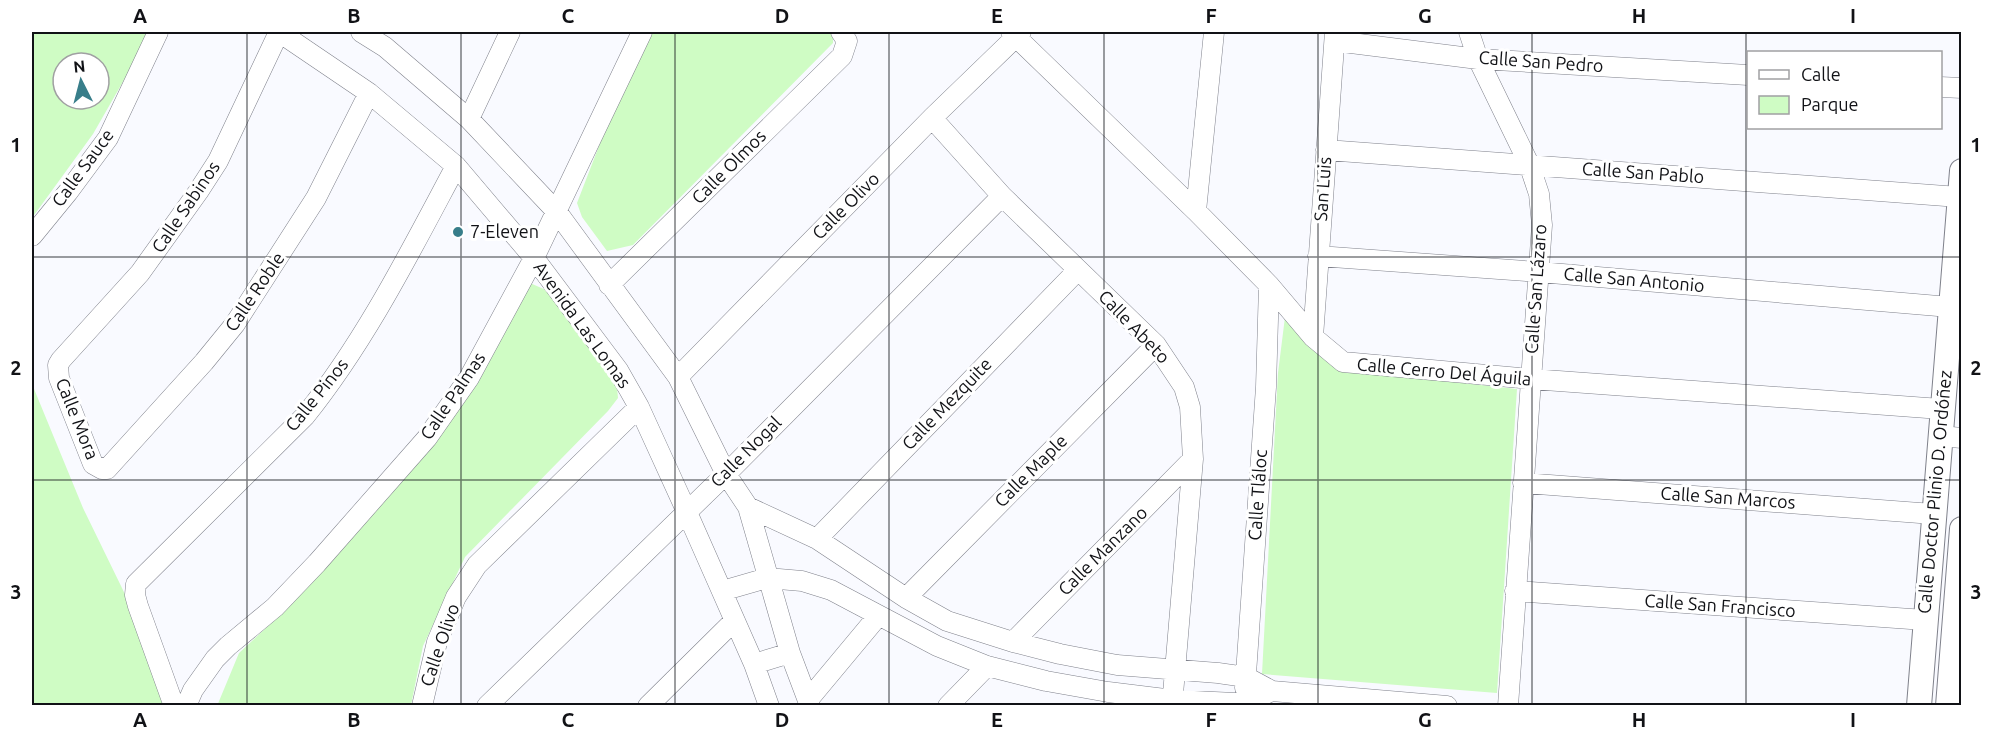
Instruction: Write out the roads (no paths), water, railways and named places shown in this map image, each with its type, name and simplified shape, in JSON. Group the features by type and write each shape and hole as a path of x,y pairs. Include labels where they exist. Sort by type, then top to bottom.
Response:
{"street":[{"name":"Calle Sauce","path":"32,236 108,138 158,32"},
{"name":"Avenida Las Lomas","path":"279,32 369,93 456,166 534,258 618,370 639,407 686,510 754,664 769,705"},
{"name":"Calle Sabinos","path":"61,360 140,273 198,192 218,161 279,32"},
{"path":"361,32 388,39 469,119 557,212 678,377 726,474 748,507 790,653 809,703"},
{"path":"469,119 510,32"},
{"name":"Calle Palmas","path":"186,705 193,690 215,659 275,607 427,438 469,378 557,212 642,32"},
{"path":"1196,210 1214,32"},
{"name":"Calle San Lázaro","path":"1468,32 1478,58 1529,164 1539,194 1542,225 1508,705"},
{"name":"Calle Cerro Del Águila","path":"1016,33 1196,210 1269,285 1313,337 1336,358 1349,364 1941,409"},
{"name":"Calle Olivo","path":"678,377 1016,33"},
{"name":"Calle San Pedro","path":"1335,36 1478,58 1747,75"},
{"name":"San Luis","path":"1313,337 1335,36"},
{"name":"Calle Olmos","path":"609,285 842,56 844,39"},
{"path":"1942,87 1962,88"},
{"name":"Calle Roble","path":"107,468 236,324 316,198 369,93"},
{"name":"Calle Abeto","path":"932,118 1002,196 1156,345 1184,387 1190,407 1193,459 1173,703"},
{"name":"Calle San Pablo","path":"1326,150 1959,197"},
{"name":"Calle Pinos","path":"174,705 138,606 135,590 141,578 305,416 327,389 394,282 456,166"},
{"name":"Calle Doctor Plinio D. Ordóñez","path":"1918,705 1933,514 1951,437 1941,409 1962,171"},
{"name":"Calle Nogal","path":"487,705 686,510 726,474 1002,196"},
{"name":"Calle San Antonio","path":"1318,256 1539,272 1950,308"},
{"name":"Calle Mezquite","path":"817,539 1078,270"},
{"name":"Calle Tláloc","path":"1245,704 1266,387 1269,285"},
{"name":"Calle Maple","path":"906,598 1156,345"},
{"name":"Calle Mora","path":"61,360 59,378 93,464 102,469 107,468"},
{"name":"Calle Olivo","path":"423,705 437,642 456,597 477,565 639,407"},
{"name":"Calle Manzano","path":"1013,642 1193,459"},
{"name":"Calle San Marcos","path":"1523,483 1933,514"},
{"path":"748,507 817,539 906,598 947,621 1013,642 1117,665 1246,677 1272,691 1447,705"},
{"name":"Calle Doctor Plinio D. Ordóñez","path":"1948,705 1962,529"},
{"path":"722,591 767,579 802,581 831,590 937,646 987,666 1046,681 1101,699 1245,704 1272,691"},
{"name":"Calle San Francisco","path":"1515,591 1925,620"},
{"path":"1926,596 1955,598"},
{"path":"809,703 878,616"},
{"path":"648,705 734,621"},
{"path":"937,646 947,621"},
{"path":"754,664 790,653"},
{"path":"948,705 987,666"}],"place":[{"name":"7-Eleven","path":"458,232"}]}
